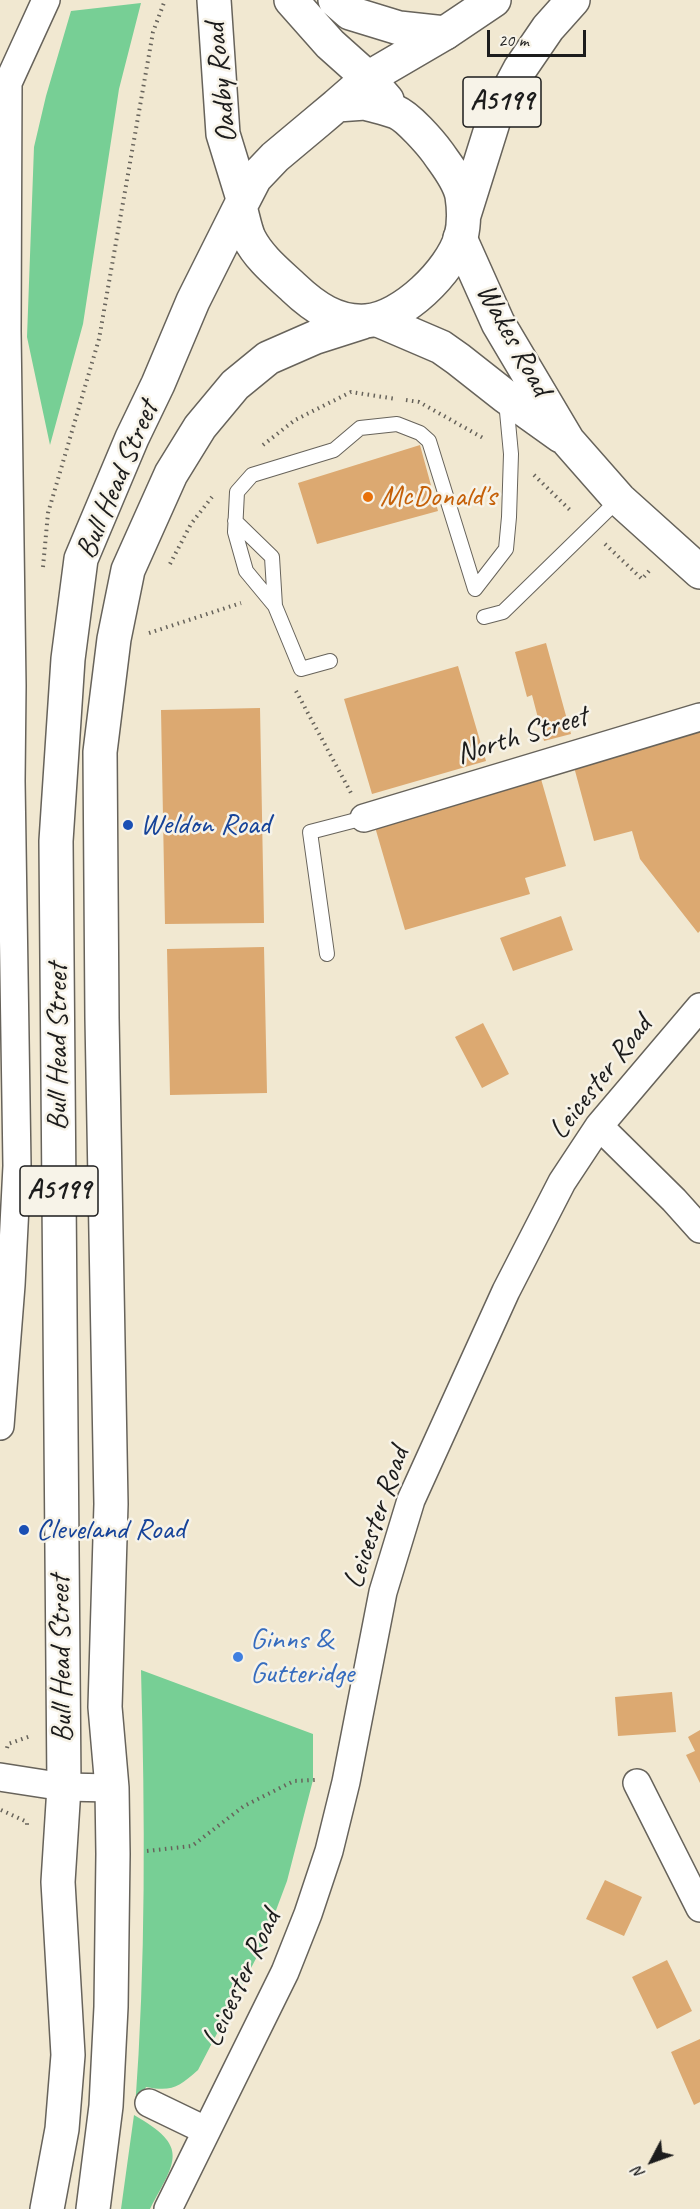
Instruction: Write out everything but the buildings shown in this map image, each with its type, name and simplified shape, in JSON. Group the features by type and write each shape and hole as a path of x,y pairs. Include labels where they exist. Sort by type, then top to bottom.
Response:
{"main road":[{"name":"Oadby Road","path":"214,0 223,134 241,203"},
{"path":"291,0 330,44 368,78 398,112 431,143 451,172 462,195 462,229 445,266 426,289 405,305 371,321 334,316 311,304 268,264 249,238 241,203 255,178 275,157 368,78 445,33 494,0"},
{"path":"335,0 350,13 399,28 445,33"},
{"name":"A5199","path":"462,229 495,116 520,69 549,28 573,0"},
{"path":"337,105 365,103 398,112"},
{"name":"Bull Head Street","path":"47,2209 62,2129 68,2055 58,1882 64,1787 56,841 68,659 81,559 193,301 241,203"},
{"name":"Wakes Road","path":"462,229 498,323 568,441 619,499 700,572"},
{"name":"Bull Head Street","path":"93,2209 107,2095 111,2007 112,1788 105,1707 111,1504 102,1042 100,752 114,639 128,570 171,474 200,428 235,385 268,358 316,337 371,321"},
{"name":"Wakes Road","path":"371,321 441,347 568,441"}],"street":[{"path":"0,1426 10,1306 5,781 12,686 3,332 4,82 46,0"},
{"name":"North Street","path":"364,818 700,717"},
{"name":"Leicester Road","path":"168,2209 289,1962 329,1851 383,1592 411,1500 506,1291 562,1182 599,1126 700,1007"},
{"path":"599,1126 700,1229"},
{"path":"0,1778 64,1787 112,1788"},
{"path":"637,1783 700,1908"},
{"path":"149,2103 206,2130"}],"lane":[{"path":"330,661 301,669 275,606 246,571 235,532 237,492 252,475 334,450 360,428 397,424 420,433 429,441 475,590 506,549 510,517 511,454 505,396"},
{"path":"484,617 502,612 619,499"},
{"path":"235,520 272,557 275,606"},
{"path":"327,954 310,832 364,818"}],"path":[{"path":"43,575 48,513 99,339 153,32 165,0"},
{"path":"261,447 295,420 351,392 419,402 511,454 642,579 671,547"},
{"path":"169,566 192,524 213,496"},
{"path":"141,636 248,601"},
{"path":"294,688 364,818"},
{"path":"113,1854 192,1846 244,1806 294,1781 345,1782"}],"green space":[{"path":"141,3 119,89 83,324 50,445 27,337 34,147 46,96 71,11"},
{"path":"141,1670 313,1734 313,1780 287,1881 263,1945 198,2070 175,2087 162,2089 146,2087 135,2109 144,1890"},
{"path":"134,2115 164,2136 171,2146 173,2156 166,2178 150,2209 121,2209"}],"place":[{"name":"McDonald's","path":"368,497"},
{"name":"Weldon Road","path":"128,825"},
{"name":"Cleveland Road","path":"24,1530"},
{"name":"Ginns & Gutteridge","path":"238,1657"}]}
